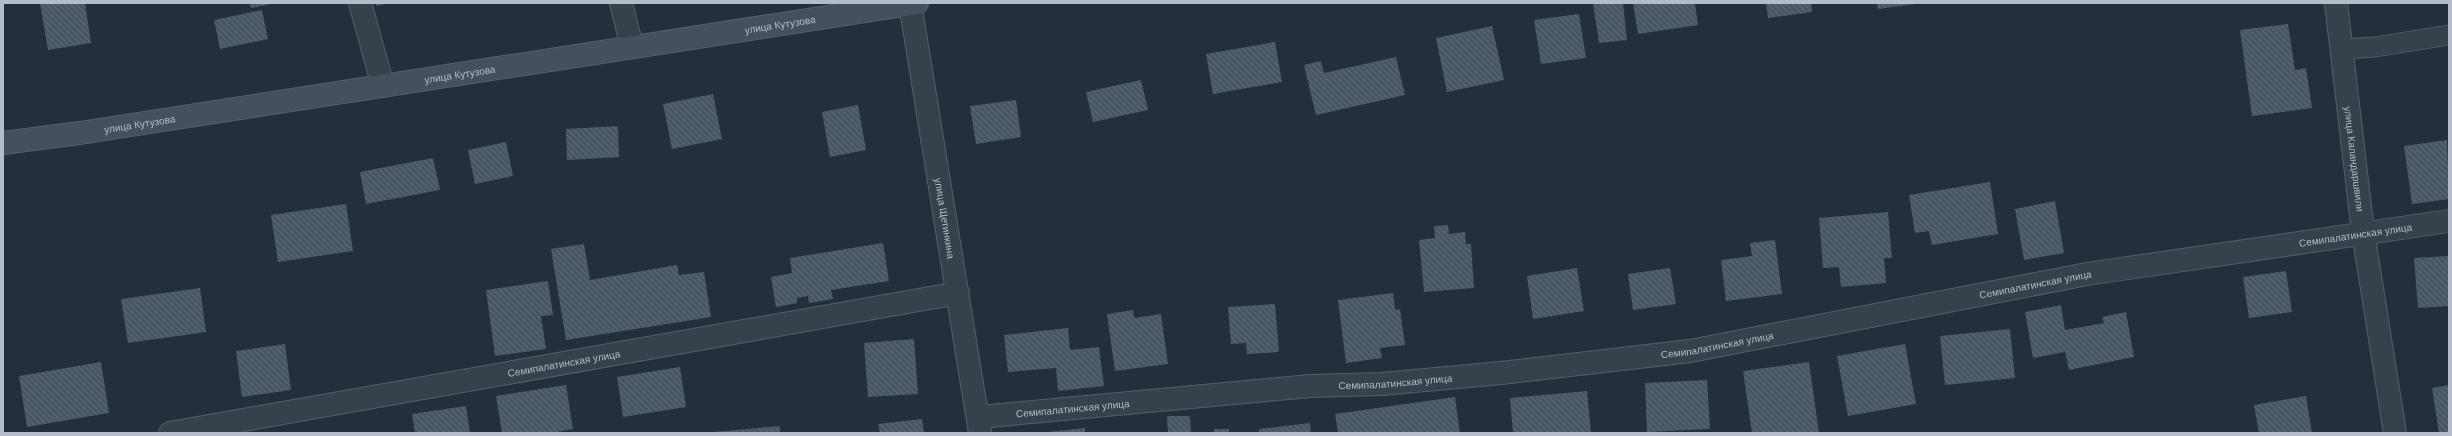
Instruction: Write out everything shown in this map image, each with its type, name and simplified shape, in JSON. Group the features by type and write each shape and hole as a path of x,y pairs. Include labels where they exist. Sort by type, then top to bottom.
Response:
{"main road":[{"name":"улица Кутузова","path":"3,143 80,133 912,3"}],"street":[{"path":"360,3 383,86"},
{"path":"620,3 632,47"},
{"name":"улица Щетинкина","path":"912,3 979,425"},
{"name":"улица Каландаршвили","path":"2336,3 2363,232 2395,433"},
{"name":"Семипалатинская улица","path":"979,425 1310,386 1382,384 1501,373 1690,351 2087,274 2363,232 2449,221"},
{"name":"Семипалатинская улица","path":"170,433 958,293"}],"lane":[{"path":"2342,49 2375,47 2449,35"}],"building":[{"path":"40,3 85,3 91,43 48,50"},
{"path":"250,3 271,3 271,4 251,8"},
{"path":"376,3 385,3 385,4 376,6"},
{"path":"1593,3 1623,3 1627,40 1599,43"},
{"path":"1633,3 1695,3 1698,25 1638,34"},
{"path":"1766,3 1811,3 1812,12 1768,18"},
{"path":"1877,3 1915,3 1915,4 1878,9"},
{"path":"262,10 268,39 220,49 214,20"},
{"path":"1579,14 1586,58 1541,64 1534,20"},
{"path":"2288,24 2295,70 2306,68 2312,108 2252,116 2240,30"},
{"path":"1492,26 1504,80 1447,92 1436,38"},
{"path":"1275,42 1282,82 1213,94 1206,54"},
{"path":"1396,57 1405,95 1316,115 1304,65 1321,61 1324,73"},
{"path":"1141,80 1148,110 1093,122 1086,92"},
{"path":"713,94 722,139 672,149 663,104"},
{"path":"1016,100 1021,137 976,144 970,106"},
{"path":"858,105 866,150 830,157 822,112"},
{"path":"618,126 619,157 567,160 566,129"},
{"path":"2447,140 2449,199 2412,204 2404,146"},
{"path":"506,142 513,176 475,184 468,150"},
{"path":"433,158 440,190 366,204 360,172"},
{"path":"1990,182 1998,234 1932,245 1929,231 1915,233 1909,195"},
{"path":"2055,201 2064,253 2024,260 2015,209"},
{"path":"346,204 353,251 278,262 271,215"},
{"path":"1888,212 1892,258 1884,258 1886,283 1841,287 1839,267 1823,268 1819,218"},
{"path":"1448,225 1449,234 1465,232 1466,244 1471,244 1474,288 1424,292 1419,240 1435,238 1434,226"},
{"path":"1775,240 1782,294 1726,301 1721,260 1752,256 1750,243"},
{"path":"883,243 889,281 831,290 833,299 809,303 808,296 797,298 797,303 776,307 771,277 792,273 790,258"},
{"path":"584,244 590,280 677,265 679,275 704,272 711,317 566,340 551,249"},
{"path":"2449,256 2449,306 2418,308 2414,258"},
{"path":"1577,268 1584,311 1533,319 1527,276"},
{"path":"1670,268 1676,304 1633,310 1628,274"},
{"path":"2286,271 2292,312 2249,318 2243,277"},
{"path":"548,281 553,315 541,316 546,349 495,356 486,290"},
{"path":"200,288 206,332 128,343 121,299"},
{"path":"1393,293 1395,310 1400,309 1405,345 1380,348 1382,358 1346,363 1338,300"},
{"path":"1275,304 1279,352 1247,354 1246,343 1231,344 1228,307"},
{"path":"2061,305 2065,330 2104,323 2102,317 2126,312 2134,357 2069,370 2065,352 2033,358 2025,312"},
{"path":"1133,310 1134,318 1161,314 1168,364 1115,371 1107,314"},
{"path":"1068,328 1070,350 1099,347 1104,386 1058,391 1056,368 1008,372 1004,335"},
{"path":"2010,329 2015,378 1945,385 1940,336"},
{"path":"914,339 918,394 868,397 864,343"},
{"path":"285,344 291,390 242,397 236,351"},
{"path":"1905,344 1916,404 1848,416 1837,356"},
{"path":"101,362 109,413 27,427 19,376"},
{"path":"1809,362 1819,433 1752,433 1743,371"},
{"path":"680,367 686,407 623,417 617,377"},
{"path":"1707,380 1710,429 1647,432 1645,383"},
{"path":"566,385 573,429 551,433 502,433 496,396"},
{"path":"2449,385 2449,433 2439,433 2432,388"},
{"path":"1587,391 1591,433 1513,433 1510,398"},
{"path":"2306,396 2312,433 2259,433 2254,405"},
{"path":"1455,397 1460,433 1338,433 1335,414"},
{"path":"466,406 470,433 415,433 412,414"},
{"path":"1167,416 1190,416 1191,433 1168,433"},
{"path":"922,419 924,433 880,433 878,424"},
{"path":"1310,423 1311,433 1259,433 1259,429"},
{"path":"780,426 780,433 713,433 713,432"},
{"path":"1085,428 1085,433 1048,433 1048,432"},
{"path":"1214,429 1229,429 1229,433 1214,433"}]}
